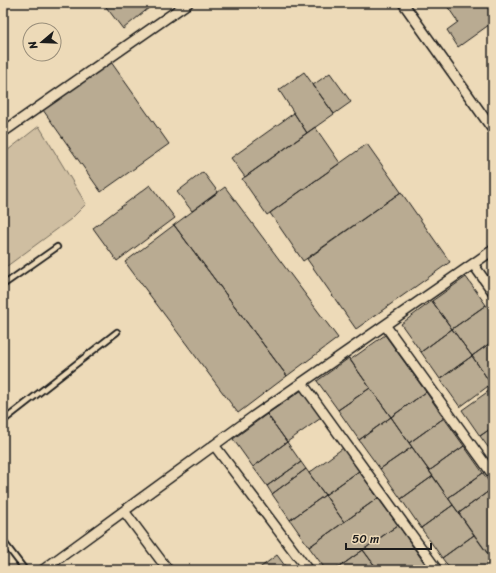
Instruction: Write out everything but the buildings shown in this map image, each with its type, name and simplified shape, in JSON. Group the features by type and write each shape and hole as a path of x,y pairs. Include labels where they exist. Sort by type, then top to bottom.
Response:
{"street":[{"path":"5,127 188,3"},
{"path":"403,3 493,130"},
{"path":"43,570 214,445 493,250"},
{"path":"473,264 493,292"},
{"path":"385,325 493,475"},
{"path":"302,383 437,570"},
{"path":"214,445 308,570"},
{"path":"124,511 168,570"}],"lane":[{"path":"3,285 57,247"},
{"path":"3,421 117,332"},
{"path":"3,541 25,570"}],"shaded area":[{"path":"39,126 86,204 71,219 3,269 3,154"}]}
